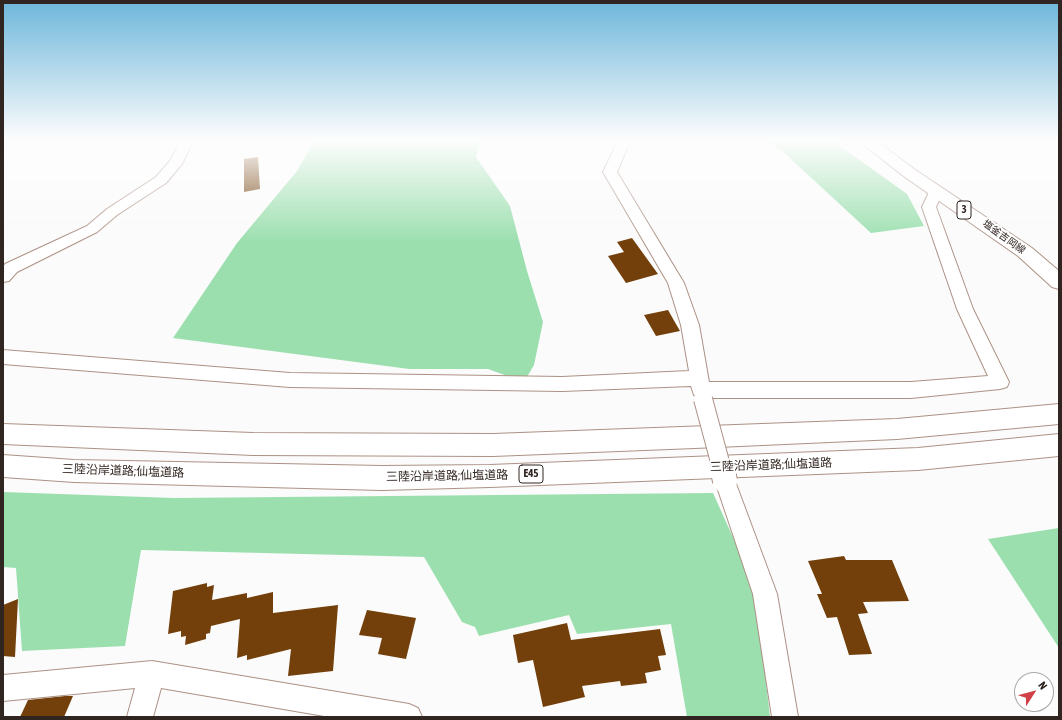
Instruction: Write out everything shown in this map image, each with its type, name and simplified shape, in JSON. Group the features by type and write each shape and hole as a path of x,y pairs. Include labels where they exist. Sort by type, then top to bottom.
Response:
{"main road":[{"name":"塩釜吉岡線","path":"913,175 1025,252 1059,282"},
{"path":"3,434 253,444 493,445 897,428 1059,414"},
{"path":"3,419 253,444"},
{"name":"三陸沿岸道路;仙塩道路","path":"3,466 74,470 382,478 490,476 918,459 1059,445"},
{"path":"3,476 257,474"}],"street":[{"path":"3,276 11,268 92,229 112,212 161,180 166,175"},
{"path":"612,175 676,283 690,325 701,389 725,481 764,594 785,717"},
{"path":"3,357 290,380 562,384 701,389 911,390 1000,382 965,309 929,207 936,191"},
{"path":"3,688 152,674 399,716"},
{"path":"140,717 152,674"}],"green space":[{"path":"294,175 488,175 510,206 527,271 543,322 534,365 524,382 488,369 409,369 173,338 237,243"},
{"path":"808,175 880,175 907,194 924,226 871,233"},
{"path":"3,492 174,498 713,493 755,586 770,717 687,717 671,624 577,634 569,615 479,636 475,627 462,622 424,557 141,550 125,646 22,651 16,568 3,567"},
{"path":"1059,528 1059,648 988,539"}],"building":[{"path":"244,175 259,175 260,189 244,192"},
{"path":"632,238 658,274 626,283 608,256 624,252 617,242"},
{"path":"668,310 680,331 656,336 644,315"},
{"path":"844,556 846,560 892,560 909,601 863,602 868,613 858,614 872,654 849,655 837,617 827,618 817,594 822,594 808,561"},
{"path":"207,583 207,587 214,585 212,600 247,593 247,598 273,592 273,613 338,605 333,671 288,676 291,649 247,660 247,655 237,658 240,619 211,626 210,633 206,634 206,639 185,645 186,636 181,637 181,631 168,634 173,591"},
{"path":"18,599 15,657 3,656 3,605"},
{"path":"367,610 416,618 406,659 378,654 382,638 359,635"},
{"path":"567,623 571,640 660,629 666,655 658,656 661,670 645,673 647,683 621,686 620,681 582,686 585,697 543,707 533,660 518,663 513,635"},
{"path":"73,696 64,717 20,717 28,700"}]}
